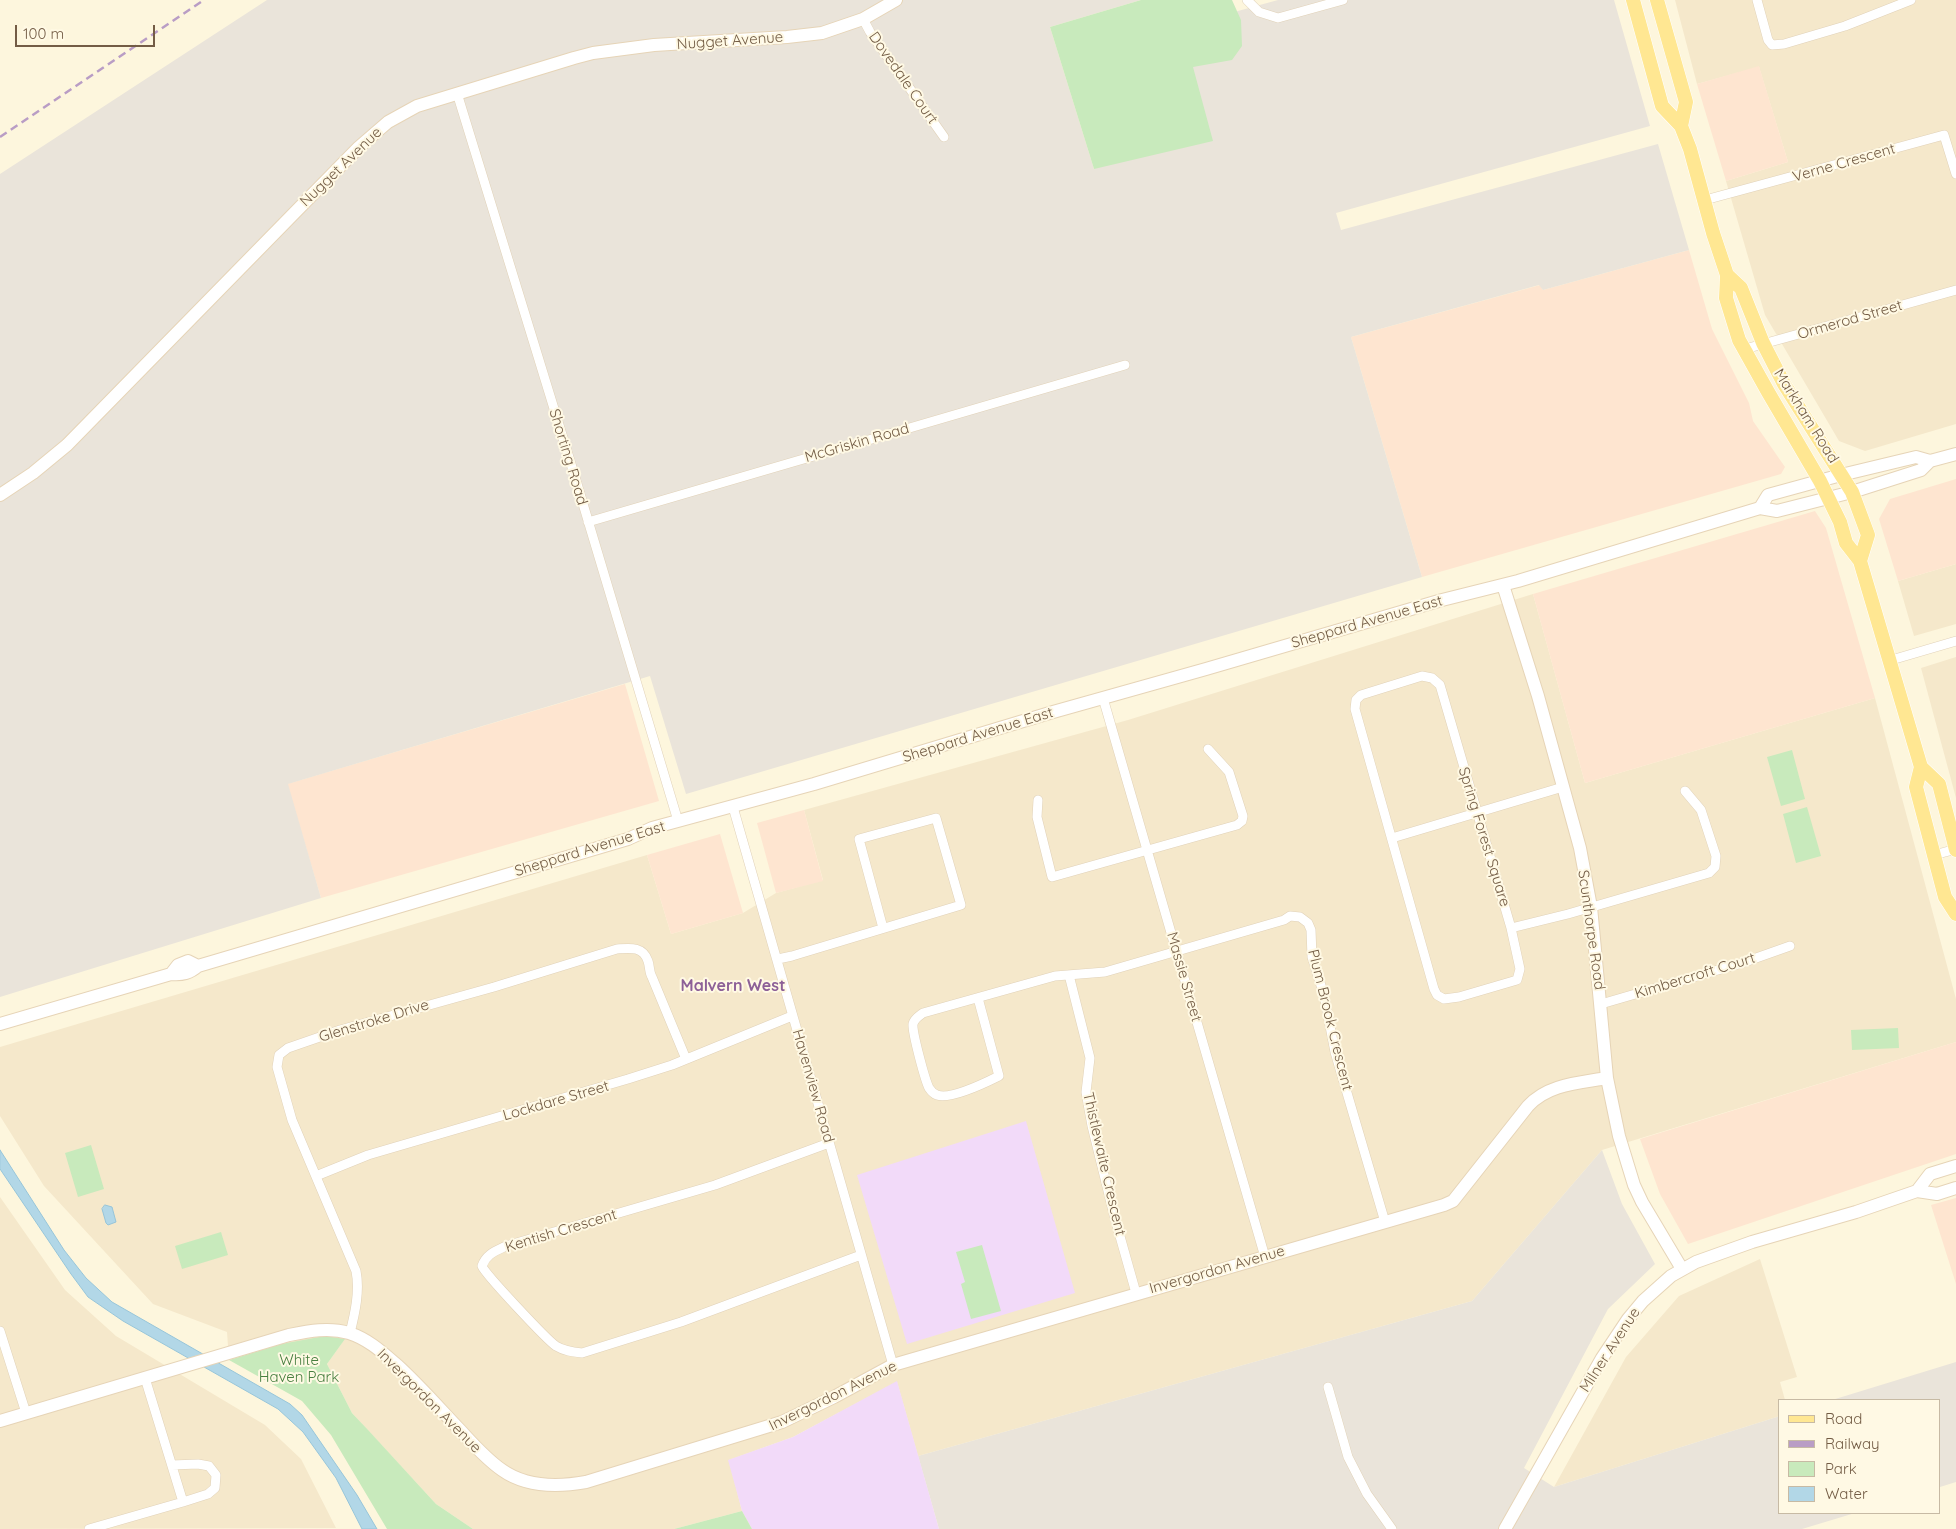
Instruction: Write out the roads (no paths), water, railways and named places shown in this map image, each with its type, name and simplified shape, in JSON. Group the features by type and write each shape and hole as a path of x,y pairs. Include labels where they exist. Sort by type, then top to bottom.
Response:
{"main road":[{"name":"Markham Road","path":"1633,0 1662,106 1681,126 1690,150 1713,233 1727,275 1726,298 1740,340 1829,498 1846,543 1860,561 1888,661 1921,767 1939,784 1956,849"},
{"path":"1656,0 1686,102 1681,126"},
{"name":"Markham Road","path":"1727,275 1741,288 1763,343 1784,384 1852,492 1868,535 1860,561"},
{"name":"Markham Road","path":"1921,767 1916,788 1945,897 1956,914"}],"street":[{"name":"Nugget Avenue","path":"0,495 67,445 359,147 388,122 416,106 593,53 654,45 822,33 863,19 896,0"},
{"path":"1247,0 1259,12 1278,18 1343,0"},
{"path":"1758,0 1768,40 1772,45 1784,44 1845,26 1911,0"},
{"name":"Dovedale Court","path":"863,19 870,32 944,137"},
{"name":"Shorting Road","path":"457,93 678,821"},
{"name":"Verne Crescent","path":"1705,200 1944,135 1956,174"},
{"name":"Ormerod Street","path":"1745,349 1956,290"},
{"name":"McGriskin Road","path":"588,522 1125,366"},
{"name":"Sheppard Avenue East","path":"0,1024 171,974 178,965 188,961 198,966 628,839 652,828 814,784 1442,600 1503,585 1760,508 1777,511 1852,492 1921,470 1930,461 1956,454"},
{"name":"Sheppard Avenue East","path":"1760,508 1768,495 1916,457 1930,461"},
{"name":"Scunthorpe Road","path":"1503,585 1538,696 1580,848 1591,907 1607,1078 1615,1120 1634,1185 1658,1231 1682,1269"},
{"path":"1888,661 1956,641"},
{"name":"Spring Forest Square","path":"1422,676 1432,678 1440,685 1511,928 1520,969 1517,980 1459,997 1444,999 1437,995 1392,838 1354,709 1356,700 1360,695 1422,676"},
{"name":"Massie Street","path":"1104,698 1146,850 1265,1257"},
{"path":"1038,800 1037,817 1052,877 1237,825 1242,821 1243,816 1229,772 1208,749"},
{"path":"1392,838 1562,786"},
{"path":"1511,928 1709,874 1715,867 1716,856 1702,810 1685,791"},
{"name":"Havenview Road","path":"733,806 893,1365"},
{"path":"778,959 884,928 960,905 936,818 859,839 884,928"},
{"path":"1934,855 1956,849"},
{"name":"Plum Brook Crescent","path":"1176,952 1284,920 1290,916 1300,917 1308,923 1312,957 1324,995 1335,1052 1385,1222"},
{"name":"Kimbercroft Court","path":"1601,1004 1742,963 1790,946"},
{"name":"Glenstroke Drive","path":"350,1333 358,1283 356,1270 292,1120 280,1078 279,1055 288,1048 340,1030 494,987 617,948 633,948 641,951 649,963 649,970 686,1059"},
{"path":"978,998 999,1076 952,1094 935,1095 929,1088 914,1036 913,1024 916,1017 923,1013 1055,976 1106,972 1176,952"},
{"name":"Thistlewaite Crescent","path":"1069,975 1090,1058 1086,1092 1092,1126 1136,1293"},
{"name":"Lockdare Street","path":"316,1176 368,1156 628,1080 686,1059 792,1016"},
{"name":"Invergordon Avenue","path":"0,1421 289,1335 327,1329 350,1333 370,1342 407,1374 483,1454 502,1470 526,1481 550,1485 564,1486 586,1482 768,1428 827,1401 893,1365 1453,1201 1528,1106 1539,1095 1563,1086 1607,1078"},
{"name":"Kentish Crescent","path":"829,1143 715,1185 506,1246 490,1254 484,1260 482,1266 491,1279 550,1342 565,1351 582,1353 681,1322 861,1255"},
{"name":"Milner Avenue","path":"1917,1191 1930,1174 1956,1166"},
{"name":"Milner Avenue","path":"1505,1529 1602,1358 1628,1319 1645,1299 1682,1269 1752,1242 1856,1212 1917,1191 1937,1194 1956,1188"},
{"path":"0,1331 26,1413"},
{"path":"145,1378 183,1502"},
{"path":"1328,1387 1348,1457 1367,1494 1392,1529"},
{"path":"89,1529 208,1494 215,1488 216,1475 209,1466 198,1464 172,1466"}],"water":[{"path":"0,1150 64,1250 86,1278 112,1302 290,1404 302,1415 357,1495 377,1529 362,1529 336,1478 303,1432 278,1409 123,1321 88,1297 0,1169"},
{"path":"105,1205 112,1207 116,1222 108,1225 106,1223 102,1209"}],"railway":[{"path":"0,137 204,0"}],"district":[{"name":"Malvern West","path":"733,986"}],"park label":[{"name":"White Haven Park","path":"299,1368"}]}
